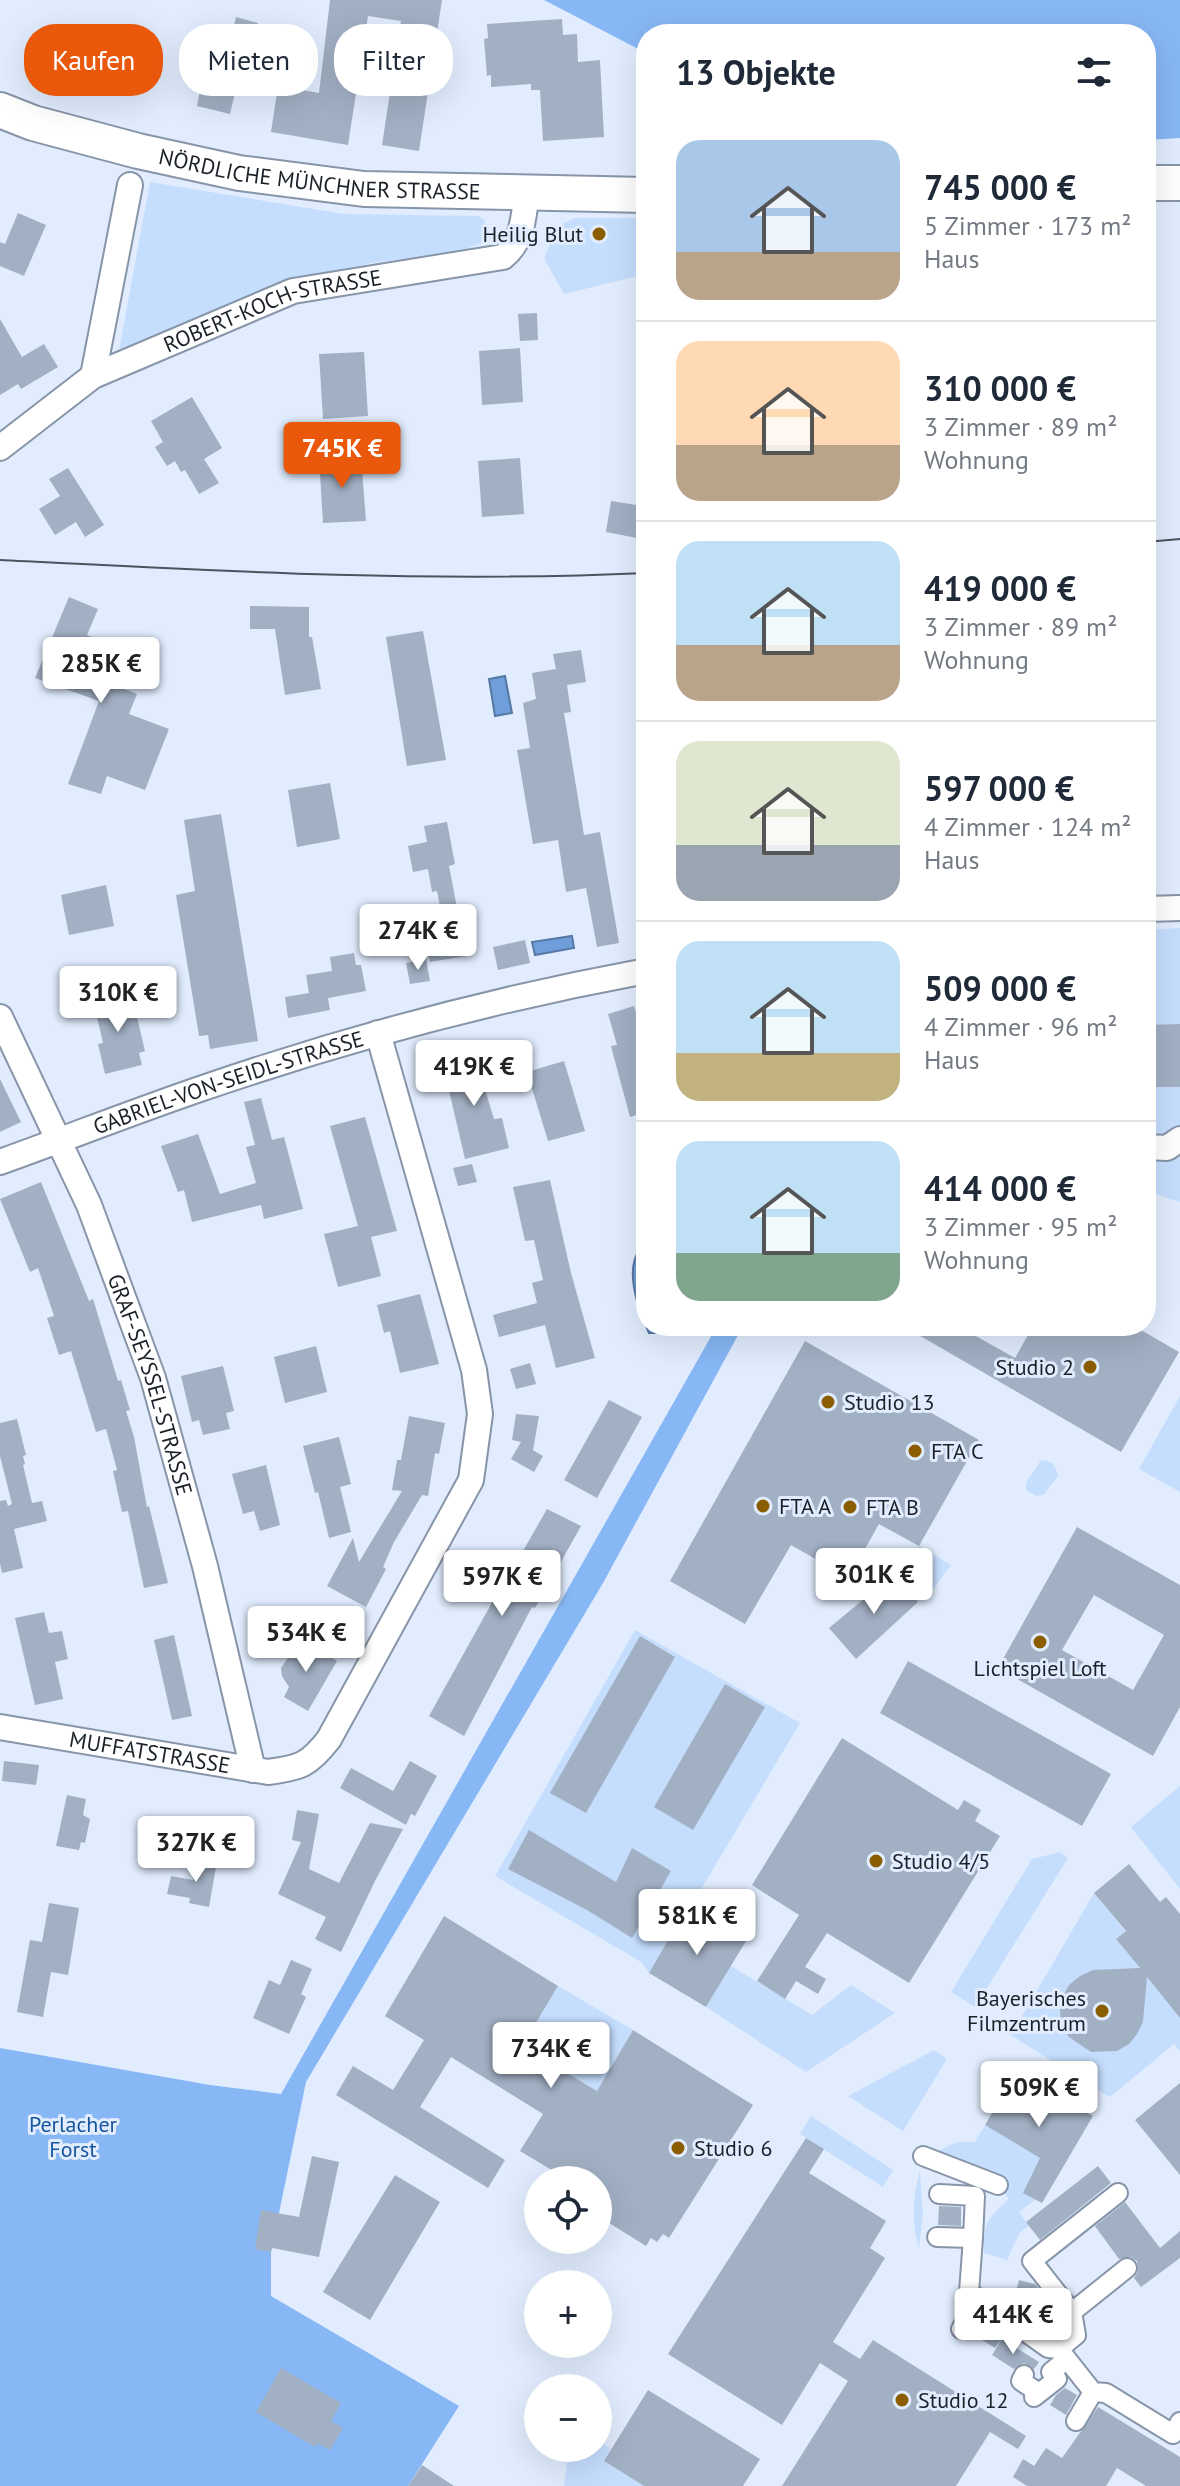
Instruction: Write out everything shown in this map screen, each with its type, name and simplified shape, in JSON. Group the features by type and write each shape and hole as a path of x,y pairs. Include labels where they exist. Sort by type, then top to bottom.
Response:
{"main road":[{"name":"NÖRDLICHE MÜNCHNER STRASSE","path":"0,110 33,123 138,151 239,173 364,189 636,195"},
{"path":"1156,183 1180,183"}],"street":[{"path":"93,376 130,185"},
{"name":"ROBERT-KOCH-STRASSE","path":"0,448 93,376 293,291 503,257 516,247 527,192"},
{"path":"1156,909 1180,908"},
{"name":"GABRIEL-VON-SEIDL-STRASSE","path":"0,1162 201,1088 378,1033 507,1000 636,973"},
{"name":"GRAF-SEYSSEL-STRASSE","path":"0,1017 89,1205 153,1378 205,1566 253,1770"},
{"name":"MUFFATSTRASSE","path":"0,1727 253,1770 298,1769 316,1756 329,1739 464,1493 471,1480 479,1431 474,1370 378,1033"},
{"path":"1156,1147 1167,1148 1180,1139"},
{"path":"923,2156 998,2185"},
{"path":"1024,2375 1021,2381 1036,2395 1057,2379 1051,2372 1076,2335 1072,2312 1032,2261 1118,2193"},
{"path":"939,2194 975,2196 969,2292 1048,2348 1063,2354 1093,2392 1106,2393 1136,2422 1173,2434 1180,2422"},
{"path":"937,2237 973,2238"},
{"path":"1072,2312 1127,2268"},
{"path":"961,2329 979,2300"},
{"path":"1076,2421 1093,2392"}],"shaded area":[{"path":"150,182 344,214 478,216 484,220 487,236 482,243 457,252 371,263 285,284 118,356"},
{"path":"575,218 636,218 636,276 564,294 544,258 558,226"},
{"path":"505,676 512,713 495,716 489,679"},
{"path":"1180,928 1180,1202 1156,1194 1156,929"},
{"path":"572,936 574,948 535,955 532,942"},
{"path":"636,1258 636,1294 633,1273"},
{"path":"1180,1396 1180,1492 1139,1469"},
{"path":"1041,1460 1053,1464 1058,1476 1044,1494 1037,1496 1026,1490 1026,1483"},
{"path":"919,1546 951,1565 933,1589 910,1561"},
{"path":"635,1630 800,1723 700,1891 755,1925 745,1941 688,1907 649,1973 641,1962 495,1876"},
{"path":"1180,1786 1180,1889 1131,1827"},
{"path":"1060,1852 1068,1858 975,2007 951,1992 1032,1859"},
{"path":"1094,1893 1125,1931 1116,1939 1180,2017 1180,2051 1174,2044 1110,2097 1011,2035"},
{"path":"731,1966 812,2015 851,1985 895,2013 806,2072 706,2007"},
{"path":"558,1986 633,2030 597,2091 522,2046"},
{"path":"934,2050 947,2059 903,2131 848,2096"},
{"path":"811,2116 893,2170 883,2187 800,2134"},
{"path":"985,2125 1061,2170 1047,2191 1019,2212 1029,2226 1020,2232 1007,2260 984,2253 984,2243 988,2222 1009,2199 986,2176 939,2151 956,2143 975,2142"},
{"path":"920,2170 923,2215 919,2248 914,2209"},
{"path":"567,2462 606,2462 644,2486 564,2486"}],"green space":[{"path":"544,0 1180,0 1180,138 1156,139 1156,24 636,24 636,48"},
{"name":"Perlacher Forst","path":"711,1336 738,1336 603,1583 306,2082 271,2252 271,2296 459,2406 408,2486 0,2486 0,2048 210,2085 281,2094"}],"building":[{"path":"330,0 442,0 438,24 401,24 401,21 368,16 367,24 334,24 334,96 356,96 348,145 271,132 276,96 318,96"},
{"path":"236,17 258,23 258,24 234,24"},
{"path":"562,19 563,35 577,34 578,62 600,60 604,137 543,141 540,90 531,90 531,84 491,87 491,75 487,76 484,39 488,38 487,24"},
{"path":"199,96 234,96 230,114 197,106"},
{"path":"390,96 427,96 419,151 382,145"},
{"path":"18,213 46,225 24,276 0,266 0,242 5,244"},
{"path":"537,313 538,340 520,341 518,314"},
{"path":"0,319 22,357 44,344 58,367 21,389 18,384 0,395"},
{"path":"520,348 523,402 482,405 479,351"},
{"path":"364,352 368,416 323,419 319,354"},
{"path":"192,397 222,448 204,459 219,483 199,494 185,470 181,472 175,461 167,466 155,447 163,442 151,421"},
{"path":"361,456 366,521 323,523 319,458"},
{"path":"520,458 524,514 482,517 478,461"},
{"path":"68,468 104,525 85,537 76,522 55,535 39,509 60,496 49,479"},
{"path":"611,501 636,505 636,538 606,532"},
{"path":"69,597 98,609 87,635 125,650 111,684 137,694 129,714 169,729 145,790 107,776 101,794 68,784 99,701 35,678"},
{"path":"250,606 309,607 309,637 312,637 321,689 285,695 275,629 250,629"},
{"path":"423,631 446,760 407,766 386,637"},
{"path":"581,650 586,682 567,685 571,712 564,713 584,835 600,832 619,943 597,947 586,888 566,892 558,840 533,844 517,750 530,748 523,703 536,699 532,673 556,669 553,654"},
{"path":"330,783 340,839 297,847 288,790"},
{"path":"221,814 258,1041 210,1049 208,1035 199,1036 176,895 195,891 184,820"},
{"path":"447,822 455,864 449,866 458,913 464,912 472,955 430,962 425,936 445,932 437,891 432,892 428,869 413,872 408,846 427,842 424,826"},
{"path":"106,885 114,926 69,935 61,895"},
{"path":"525,940 530,963 498,970 493,947"},
{"path":"354,953 356,965 361,965 366,991 328,998 330,1010 288,1018 285,997 309,993 306,975 332,971 330,957"},
{"path":"426,959 430,981 410,984 406,963"},
{"path":"125,994 130,1015 136,1013 145,1051 139,1053 142,1065 105,1074 98,1044 103,1043 94,1004 103,995"},
{"path":"634,1006 636,1013 636,1115 630,1117 611,1046 617,1045 608,1014"},
{"path":"1180,1024 1180,1087 1156,1087 1156,1025"},
{"path":"471,1044 494,1119 502,1118 509,1148 465,1159 447,1082 459,1079 451,1050"},
{"path":"564,1061 585,1131 548,1141 527,1072"},
{"path":"0,1079 21,1122 0,1132"},
{"path":"261,1098 272,1140 284,1137 303,1209 264,1219 261,1205 192,1222 184,1190 178,1192 161,1146 198,1134 220,1194 256,1183 246,1147 255,1145 244,1102"},
{"path":"365,1117 397,1231 371,1237 381,1276 338,1287 324,1234 358,1226 330,1126"},
{"path":"472,1164 477,1182 458,1186 453,1168"},
{"path":"550,1180 571,1273 595,1358 556,1368 545,1325 499,1337 493,1315 537,1303 532,1283 543,1280 534,1240 525,1241 513,1187"},
{"path":"41,1182 89,1301 93,1299 118,1381 121,1380 130,1410 126,1411 147,1507 168,1583 144,1588 128,1511 122,1512 113,1471 117,1470 106,1429 96,1432 71,1351 59,1355 47,1318 54,1316 38,1268 30,1272 0,1199"},
{"path":"420,1294 439,1364 400,1373 390,1331 384,1333 377,1305"},
{"path":"920,1336 976,1336 1015,1358 1027,1336 1151,1336 1179,1352 1121,1452"},
{"path":"805,1341 979,1440 919,1546 879,1524 857,1563 841,1554 833,1569 791,1545 745,1624 670,1581"},
{"path":"316,1346 327,1392 285,1403 274,1357"},
{"path":"530,1363 536,1384 516,1389 510,1369"},
{"path":"223,1366 234,1411 226,1413 230,1429 203,1435 199,1420 192,1422 181,1376"},
{"path":"609,1400 642,1417 597,1498 564,1480"},
{"path":"516,1414 539,1416 533,1450 543,1456 534,1472 511,1459 521,1442 512,1440"},
{"path":"409,1416 445,1423 439,1454 435,1453 428,1496 422,1495 394,1542 383,1567 386,1569 366,1607 327,1586 353,1538 359,1562 402,1491 392,1490"},
{"path":"17,1419 26,1455 23,1456 23,1465 32,1503 42,1501 47,1521 14,1529 23,1568 2,1573 0,1501 6,1500 8,1506 12,1504 0,1456 0,1423"},
{"path":"339,1437 351,1484 340,1487 351,1532 329,1538 303,1446"},
{"path":"266,1465 280,1525 260,1531 254,1511 243,1514 232,1474"},
{"path":"547,1509 581,1526 535,1608 532,1607 464,1736 429,1716 494,1599 462,1581 473,1560 507,1579"},
{"name":"Lichtspiel Loft","path":"1077,1527 1180,1585 1180,1707 1153,1756 998,1668","holes":["1094,1595 1164,1635 1133,1690 1062,1650"]},
{"path":"894,1574 918,1602 856,1659 829,1628"},
{"path":"44,1612 49,1633 62,1631 68,1659 55,1662 63,1699 35,1705 15,1618"},
{"path":"174,1635 192,1716 172,1720 154,1640"},
{"path":"640,1636 675,1657 586,1813 550,1793"},
{"path":"301,1639 337,1661 308,1711 284,1697 289,1687 281,1668"},
{"path":"908,1661 1111,1774 1082,1826 880,1713"},
{"path":"725,1684 765,1707 693,1830 654,1807"},
{"name":"Studio 4/5","path":"842,1738 958,1810 964,1800 981,1810 975,1821 1000,1836 909,1983 827,1933 805,1967 826,1979 818,1994 796,1981 785,1999 757,1981 799,1915 752,1885"},
{"path":"4,1761 39,1765 36,1785 2,1781"},
{"path":"410,1761 437,1776 415,1816 411,1814 406,1825 340,1788 351,1768 393,1791"},
{"path":"67,1795 86,1799 83,1815 90,1819 85,1843 81,1842 79,1850 56,1846"},
{"path":"297,1810 319,1814 309,1869 339,1883 370,1823 403,1829 341,1952 315,1939 326,1917 278,1894 301,1842 292,1840"},
{"path":"529,1830 616,1882 632,1848 671,1871 632,1938 587,1910 508,1869"},
{"path":"197,1857 217,1861 209,1907 189,1903 190,1898 167,1894 171,1876 193,1880"},
{"path":"1129,1864 1160,1902 1166,1897 1180,1914 1180,2018 1147,1977 1143,2022 1137,2034 1129,2044 1117,2051 1091,2052 1069,2037 1062,2026 1062,1998 1069,1985 1093,1970 1140,1968 1116,1939 1126,1931 1094,1893"},
{"path":"49,1903 79,1908 68,1975 51,1972 43,2017 17,2012 30,1940 42,1942"},
{"path":"688,1906 746,1941 706,2007 649,1973"},
{"path":"444,1916 558,1986 522,2046 597,2091 633,2030 753,2105 669,2238 663,2234 657,2242 651,2238 646,2246 612,2225 612,2166 545,2166 520,2151 543,2114 451,2057 420,2107 505,2160 488,2188 336,2095 353,2066 393,2090 424,2040 385,2016"},
{"path":"291,1960 312,1969 301,1994 306,1997 289,2034 253,2018 269,1980 280,1985"},
{"path":"1017,2071 1093,2116 1042,2203 1023,2193 1040,2158 985,2125"},
{"path":"1180,2083 1180,2175 1135,2120"},
{"path":"806,2138 824,2149 809,2173 886,2221 870,2248 885,2258 833,2342 860,2359 873,2340 1026,2436 1018,2449 990,2432 956,2486 782,2486 848,2381 820,2363 782,2425 668,2354"},
{"path":"312,2156 339,2162 319,2257 272,2248 271,2252 255,2249 261,2210 299,2217"},
{"path":"1098,2166 1111,2183 1040,2240 1026,2222"},
{"path":"395,2175 440,2202 370,2320 323,2292"},
{"path":"1125,2202 1160,2248 1180,2231 1180,2258 1141,2287 1134,2278 1138,2272 1137,2261 1131,2257 1119,2259 1095,2226"},
{"path":"939,2206 961,2207 961,2226 938,2225"},
{"path":"1019,2280 1035,2284 1039,2289 1035,2304 1014,2299"},
{"path":"983,2317 1006,2333 995,2348 972,2334"},
{"path":"1002,2339 1039,2362 1034,2369 1024,2363 1014,2369 992,2355"},
{"path":"281,2368 341,2403 331,2421 343,2428 330,2450 317,2443 315,2447 256,2412"},
{"path":"1065,2388 1077,2395 1066,2415 1050,2405"},
{"path":"648,2390 760,2459 743,2486 644,2486 606,2462 612,2462 612,2448"},
{"path":"1098,2407 1180,2457 1180,2486 1146,2486 1117,2468 1106,2486 1027,2486 1013,2477 1023,2459 1034,2466 1046,2448 1062,2458"},
{"path":"422,2465 454,2486 408,2486"}],"tram line":[{"path":"1156,541 1180,539"},
{"path":"0,560 242,572 404,576 636,573"}],"place":[{"name":"Heilig Blut","path":"599,234"},
{"name":"Studio 2","path":"1090,1367"},
{"name":"Studio 13","path":"828,1402"},
{"name":"FTA C","path":"915,1451"},
{"name":"FTA A","path":"763,1506"},
{"name":"FTA B","path":"850,1507"},
{"name":"Lichtspiel Loft","path":"1040,1642"},
{"name":"Studio 4/5","path":"876,1861"},
{"name":"Bayerisches Filmzentrum","path":"1102,2011"},
{"name":"Studio 6","path":"678,2148"},
{"name":"Studio 12","path":"902,2400"}]}
